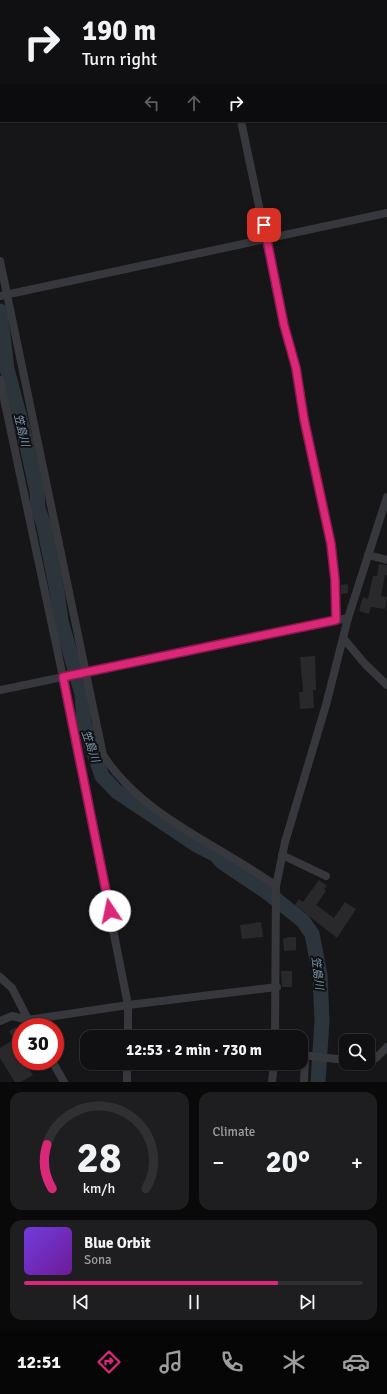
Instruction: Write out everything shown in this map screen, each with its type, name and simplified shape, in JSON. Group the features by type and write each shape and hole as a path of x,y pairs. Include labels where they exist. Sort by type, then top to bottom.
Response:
{"street":[{"path":"240,122 267,240 284,325 296,368 304,419 331,544 335,580 336,620"},
{"path":"4,296 387,213"},
{"path":"0,261 4,296 103,755 127,786 158,812 276,886"},
{"path":"0,380 63,677 128,1004 128,1030"},
{"path":"276,1030 276,886 282,855 291,820 326,705 344,639 348,618 387,497"},
{"path":"368,555 387,560"},
{"path":"0,690 348,618"},
{"path":"344,639 365,664 387,685"},
{"path":"282,855 326,876"},
{"path":"0,977 12,988 27,1018"},
{"path":"56,1018 128,1004 277,987"},
{"path":"0,1021 12,1016 17,1018"},
{"path":"375,1058 387,1047"},
{"path":"308,1056 339,1059"},
{"path":"57,1070 64,1082"},
{"path":"127,1070 127,1082"},
{"path":"272,1082 273,1070"},
{"path":"304,1070 304,1082"}],"building":[{"path":"379,564 387,565 387,575 385,575 381,596 387,597 385,609 371,607 369,614 359,611 363,597 368,599 373,576 377,576"},
{"path":"348,584 348,593 341,594 341,585"},
{"path":"315,656 316,690 313,690 314,708 300,709 299,692 303,692 300,657"},
{"path":"319,880 327,886 324,889 326,891 316,905 334,918 345,902 356,909 337,938 295,905 299,899 303,902"},
{"path":"261,922 263,937 242,939 240,925"},
{"path":"296,937 296,950 284,951 283,939"},
{"path":"281,971 292,971 292,987 282,987"},
{"path":"12,1029 12,1037 9,1031"},
{"path":"12,1041 12,1070 32,1070 30,1071 33,1075 21,1082 15,1082 0,1058 0,1048"}],"waterway":[{"name":"笠島川","path":"0,311 7,369 25,437 37,492 38,508 44,526 57,591 61,621 82,694 84,723 102,776 116,791 195,844 216,855 222,862 268,893 303,921 312,934 320,975 322,1021 318,1082"}],"route":[{"path":"110,911 63,677 336,620 335,580 331,544 304,419 296,368 284,325 264,225"}]}
